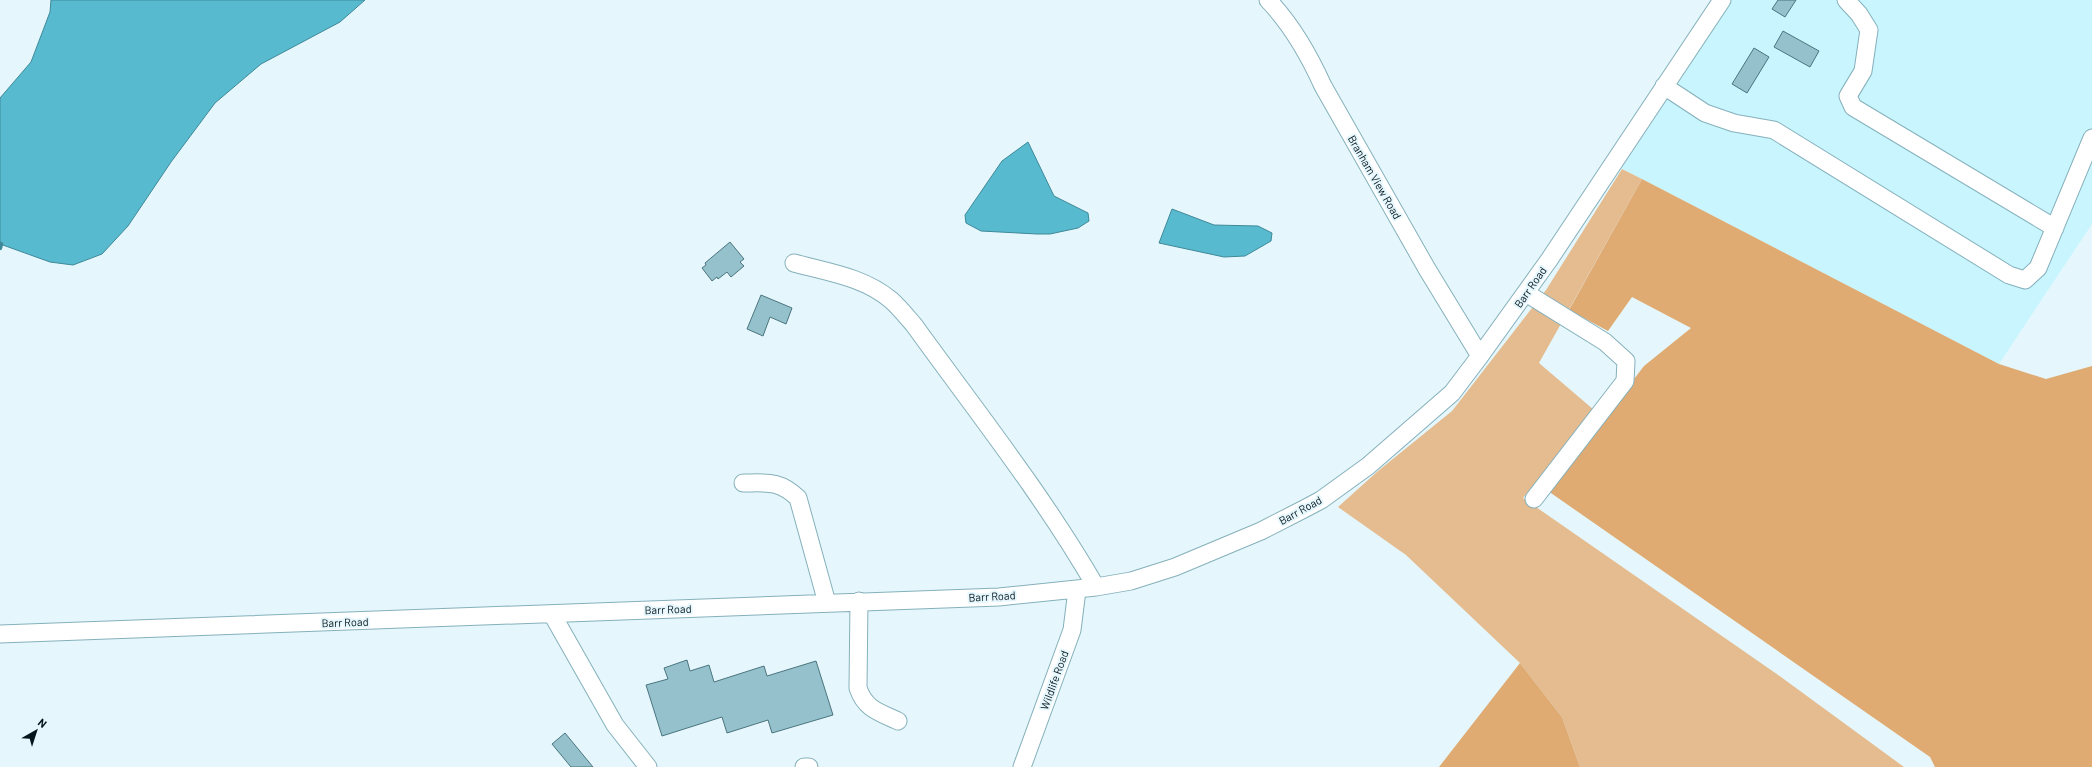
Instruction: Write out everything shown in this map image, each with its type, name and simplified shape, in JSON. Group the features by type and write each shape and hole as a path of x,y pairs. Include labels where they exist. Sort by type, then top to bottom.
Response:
{"street":[{"name":"Branham View Road","path":"1268,0 1293,31 1310,58 1324,86 1427,269 1480,356"},
{"name":"Barr Road","path":"0,634 999,597 1096,587 1131,580 1175,567 1261,531 1321,500 1368,466 1452,393 1526,293 1722,0"},
{"path":"1846,0 1859,14 1868,30 1863,70 1848,96 1853,107 2055,228"},
{"path":"1664,86 1704,113 1734,122 1774,130 2009,275 2025,280 2038,268 2092,138"},
{"path":"794,263 853,278 875,288 892,300 914,325 1029,484 1078,554 1096,587"},
{"path":"1526,293 1605,342 1626,361 1625,381 1534,499"},
{"path":"743,483 773,483 790,490 798,498 827,603"},
{"name":"Wildlife Road","path":"1022,767 1072,630 1077,590"},
{"path":"859,601 858,688 862,699 872,709 898,721"},
{"path":"552,614 615,726 648,767"},
{"path":"804,767 809,767"}],"shaded area":[{"path":"1722,0 2092,0 2092,224 1999,364 1613,164"},
{"path":"1622,169 1642,179 1539,363 1594,410 1523,498 1781,677 1904,767 1580,767 1562,717 1520,663 1406,555 1338,507 1378,471 1452,411 1546,290"},
{"path":"1642,179 1999,364 2046,379 2092,366 2092,767 1935,767 1930,757 1548,491 1644,366 1691,328 1632,297 1608,331 1569,310"},
{"path":"1520,663 1562,717 1580,767 1439,767"}],"water":[{"path":"51,0 365,0 340,22 261,64 215,103 171,162 128,226 102,254 73,265 50,262 0,244 0,98 31,62 50,12"},
{"path":"1028,142 1054,196 1088,213 1089,221 1078,228 1050,234 981,231 966,223 965,215 1002,161"},
{"path":"1172,209 1214,225 1258,226 1272,233 1271,241 1245,256 1224,257 1159,243"}],"building":[{"path":"1778,0 1796,0 1785,17 1772,9"},
{"path":"1783,31 1819,51 1810,67 1774,47"},
{"path":"1754,48 1769,57 1747,93 1732,84"},
{"path":"730,242 744,259 740,262 744,266 731,277 727,272 718,279 717,277 712,281 702,268 706,265 705,263"},
{"path":"761,295 792,308 786,324 770,317 763,336 747,329"},
{"path":"687,660 690,671 709,665 714,682 764,666 767,676 816,661 833,715 772,733 768,720 727,733 722,717 662,736 646,685 668,679 664,668"},
{"path":"565,733 593,767 571,767 552,744"}],"waterway":[{"path":"0,248 1,244"}]}
